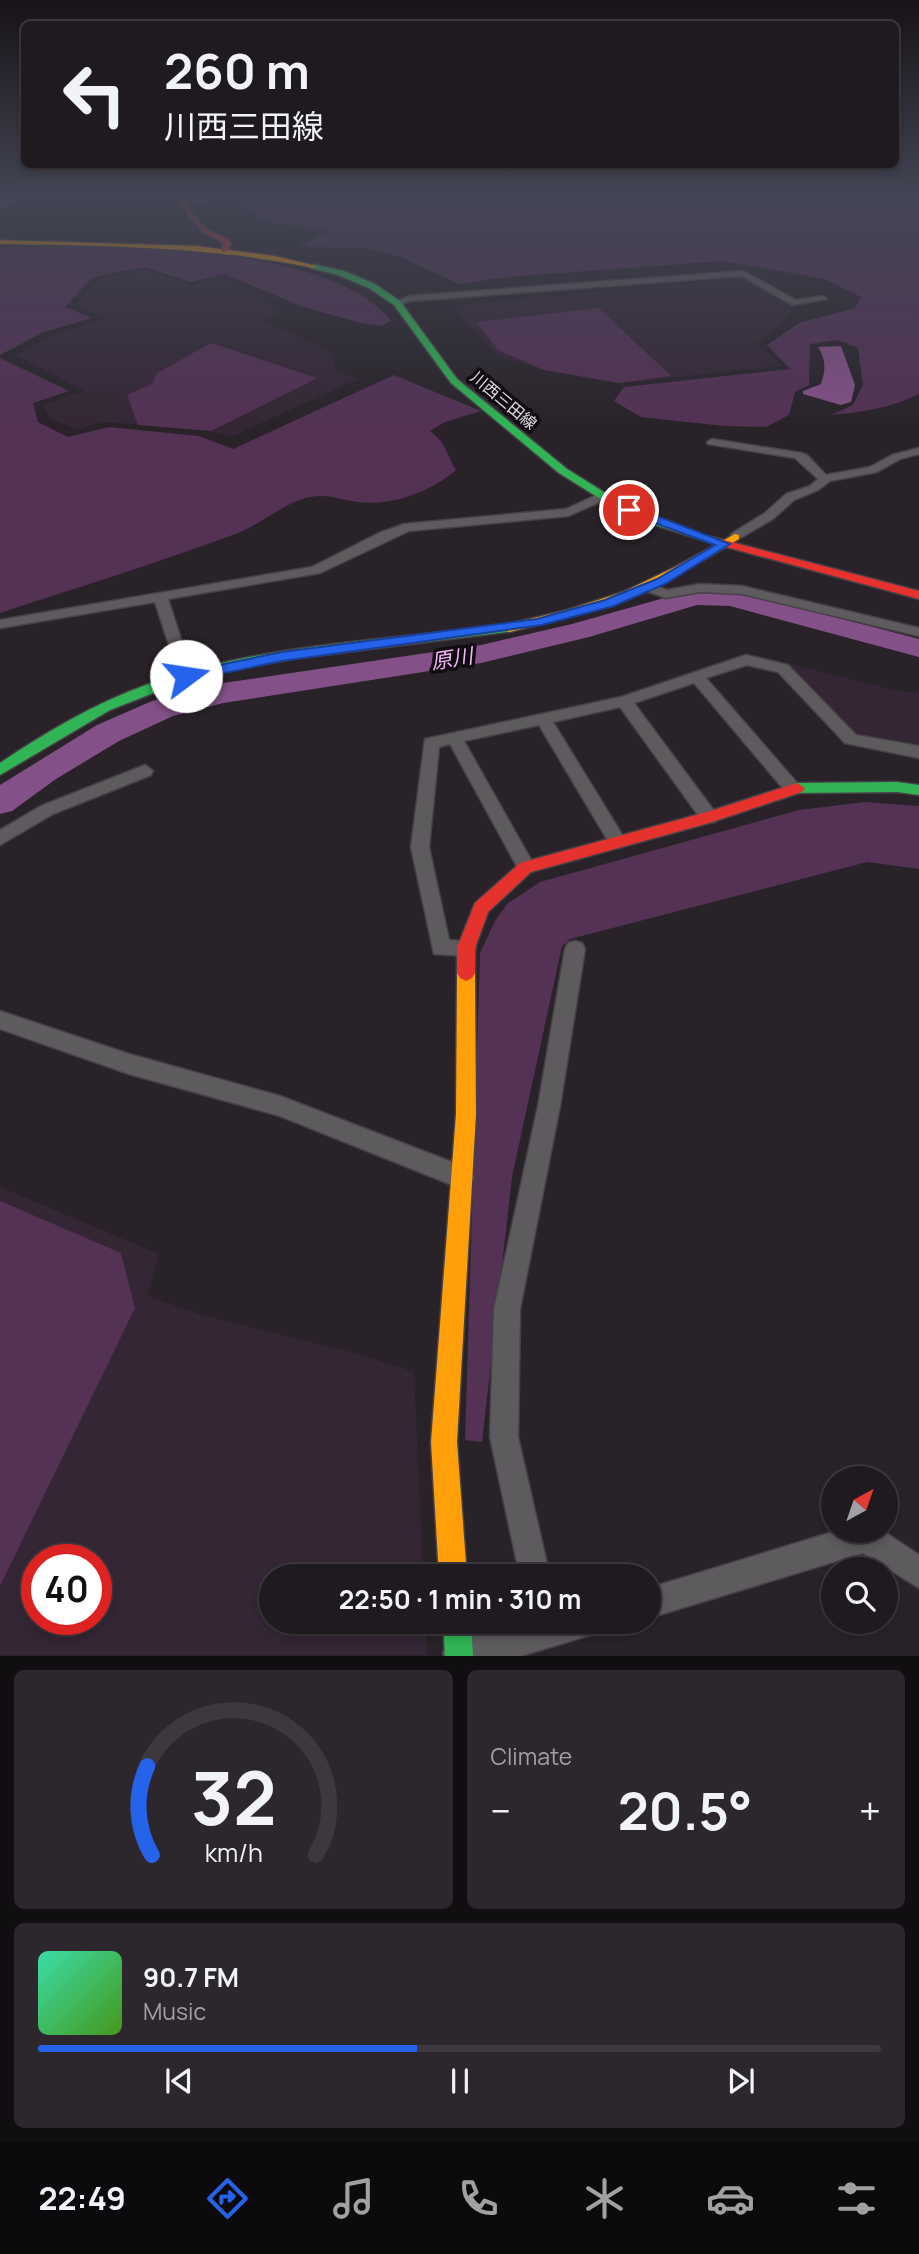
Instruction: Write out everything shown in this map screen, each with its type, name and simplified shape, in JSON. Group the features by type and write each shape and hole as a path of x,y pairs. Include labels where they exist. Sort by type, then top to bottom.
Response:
{"main road":[{"name":"川西三田線","path":"352,271 370,278 403,301 467,377 579,469 619,492 730,541 919,595"},
{"name":"川西三田線","path":"403,301 454,381 563,471 603,496 659,523 919,584"},
{"path":"0,770 78,722 120,701 186,676 282,656 537,622 610,603 707,557 730,541"},
{"path":"452,1564 444,1442 466,1114 466,948 481,908 526,867 709,817 792,788 886,787 919,790"}],"street":[{"path":"403,301 743,273 795,303 823,299"},
{"path":"712,442 739,444 797,455 803,457 824,479"},
{"path":"730,541 769,516 790,497 814,488 824,479 873,470 896,457 919,451"},
{"path":"0,624 315,570 334,564 387,532 408,527 568,512 603,496"},
{"path":"648,587 666,594 700,588 742,590 919,632"},
{"path":"160,596 186,676"},
{"path":"466,948 441,948 420,847 431,743 624,701 746,660 783,668 851,739 919,752"},
{"path":"697,677 792,788"},
{"path":"624,701 709,817"},
{"path":"544,720 617,841"},
{"path":"454,738 526,867"},
{"path":"0,838 47,810 145,771"},
{"path":"532,1564 504,1437 507,1309 549,1106 575,949"},
{"path":"0,1020 129,1064 280,1106 462,1177"},
{"path":"661,1599 866,1537 919,1573"},
{"path":"458,1643 511,1634"}],"shaded area":[{"path":"0,271 123,271 93,277 65,307 92,318 44,332 0,355"},
{"path":"136,271 152,271 192,286 222,277 282,309 264,321 330,351 336,371 358,379 231,437 203,429 103,422 78,430 50,419 43,405 84,391 16,355 56,334 106,319 75,304 100,279"},
{"path":"158,271 302,271 317,275 360,295 391,321 381,326 361,323 300,306 225,274 191,282"},
{"path":"432,271 585,271 508,277 459,284"},
{"path":"781,271 919,271 919,394 876,409 831,415 853,405 863,385 858,348 838,340 810,344 809,385 795,392 789,415 766,427 724,426 641,417 614,401 624,387 790,369 767,345 799,323 855,308 861,297 825,279"},
{"path":"751,277 793,305 785,322 757,343 783,366 619,383 544,370 497,356 452,306"},
{"path":"599,308 671,376 619,383 544,370 498,350 476,322"},
{"path":"211,343 317,378 211,431 138,425 127,395 152,384 157,373"},
{"path":"841,346 855,385 851,402 841,405 803,394 803,391 821,384 823,379 824,360 818,347"},
{"path":"0,358 69,391 33,403 38,422 68,437 109,427 199,436 233,449 394,375 481,411 445,422 430,431 443,445 456,470 421,492 394,500 366,503 326,496 310,497 291,504 238,533 0,613"},
{"path":"786,663 894,690 919,693 919,744 850,734"},
{"path":"865,802 919,806 919,869 867,862 570,939 562,946 512,1177 482,1442 465,1440 480,953 495,921 507,904 540,882 799,810"},
{"path":"0,1187 159,1254 147,1296 202,1315 359,1354 414,1372 422,1564 259,1564 259,1634 426,1634 427,1655 0,1655"},
{"path":"0,1201 121,1253 135,1308 0,1586"}],"waterway":[{"name":"原川","path":"0,802 44,771 108,733 163,708 223,693 481,654 579,631 696,597 731,598 919,648"}],"traffic: fast":[{"path":"334,271 372,286 397,303 454,381 563,471 603,496 659,523 712,540"},
{"path":"0,770 105,707 174,680 256,660 509,628"},
{"path":"797,788 897,787 919,790"},
{"path":"458,1634 459,1656"}],"traffic: slow":[{"path":"509,628 572,613 627,594 680,570 735,537"},
{"path":"452,1564 444,1442 466,1114 466,973"}],"traffic: jam":[{"path":"712,540 919,595"},
{"path":"466,973 466,948 481,908 526,867 709,817 797,788"}],"route":[{"path":"186,676 282,656 537,622 610,603 661,581 707,557 725,544 659,523 629,510"}]}
